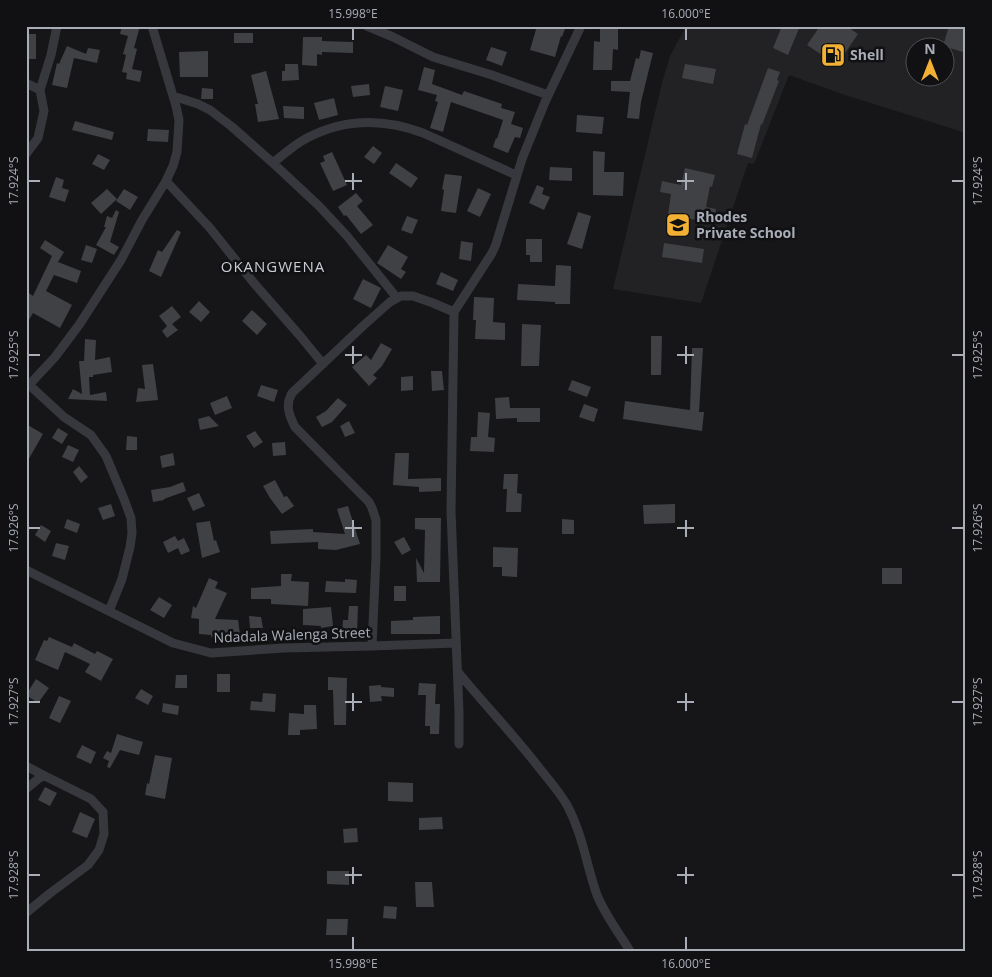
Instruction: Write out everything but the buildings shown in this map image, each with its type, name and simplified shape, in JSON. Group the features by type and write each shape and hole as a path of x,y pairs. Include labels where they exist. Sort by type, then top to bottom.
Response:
{"street":[{"path":"26,154 38,138 44,111 40,90 51,55 57,26"},
{"path":"109,611 122,579 130,547 132,533 131,518 106,456 91,435 64,417 28,383 55,357 79,325 120,260 173,166 177,152 179,120 152,26"},
{"path":"367,26 394,37 433,57 548,95"},
{"path":"459,744 451,511 454,312 496,244 516,175 548,95 581,26"},
{"path":"26,84 40,90"},
{"path":"173,96 210,110 273,162 347,236 397,298"},
{"path":"273,162 305,139 332,127 357,122 373,122 407,127 516,175"},
{"path":"166,181 210,228 323,364"},
{"path":"372,646 376,520 372,508 363,496 295,426 289,416 288,399 323,364 390,302 397,298 413,296 454,312"},
{"name":"Ndadala Walenga Street","path":"26,570 173,643 211,653 284,648 456,643"},
{"path":"458,672 494,716 510,731 566,803 578,826 597,895 604,911 630,951"},
{"path":"26,766 91,800 103,812 104,834 99,850 88,865 26,913"},
{"path":"26,789 43,775"}],"shaded area":[{"path":"686,26 966,26 966,133 845,95 789,75 754,164 748,163 701,303 613,289 670,56"}],"place":[{"name":"Shell","path":"833,55"},
{"name":"Rhodes Private School","path":"678,225"}],"district":[{"name":"OKANGWENA","path":"273,267"}]}
